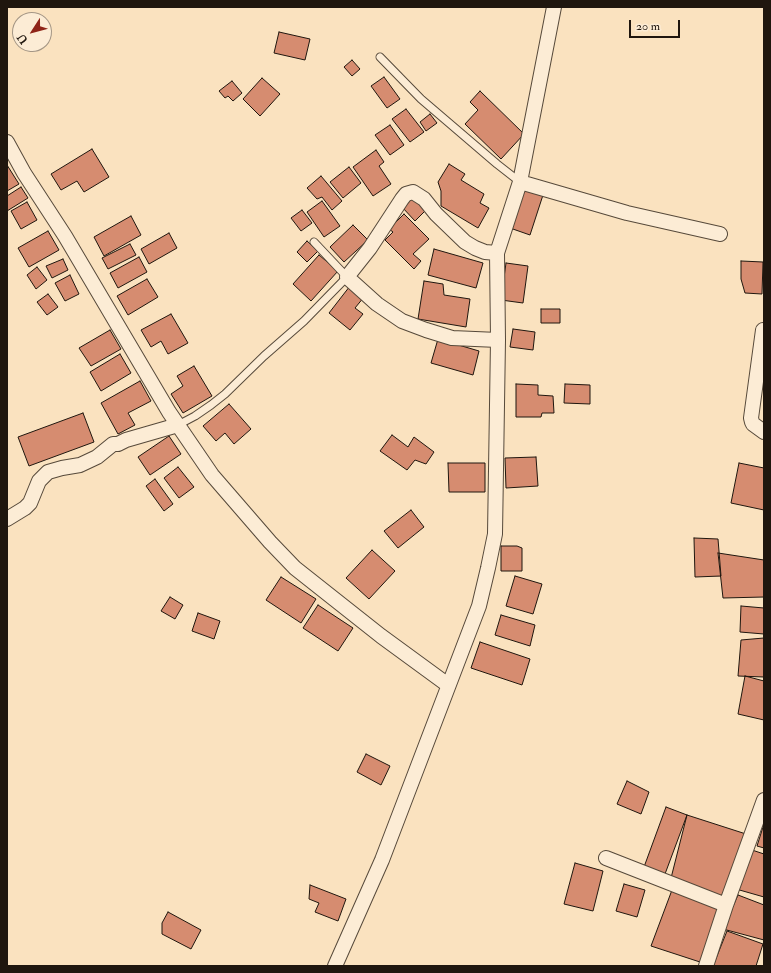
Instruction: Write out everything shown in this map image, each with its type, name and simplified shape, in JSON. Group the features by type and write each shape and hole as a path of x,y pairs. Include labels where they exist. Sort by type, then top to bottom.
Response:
{"street":[{"path":"335,966 382,860 479,606 495,534 498,340 497,253 520,182 554,7"},
{"path":"7,142 24,173 65,236 153,385 212,475 270,542 295,568 381,636 448,685"},
{"path":"520,182 627,213 720,234"},
{"path":"497,253 485,252 465,242 436,214 424,199 413,192 406,194 402,199 370,248 347,276 377,304 402,321 452,338 498,340"},
{"path":"762,330 751,418 752,422 764,432"},
{"path":"7,519 25,508 30,503 39,481 48,472 80,465 97,458 113,444 118,444 126,440 178,425"},
{"path":"706,966 726,905 764,800"},
{"path":"606,858 726,905"}],"lane":[{"path":"380,57 421,99 520,182"},
{"path":"178,425 195,416 225,394 259,360 304,321 347,276 314,242"}],"building":[{"path":"279,32 310,39 305,60 274,53"},
{"path":"352,60 360,69 352,76 344,67"},
{"path":"384,77 400,99 387,108 371,86"},
{"path":"262,78 280,94 260,116 243,99"},
{"path":"232,81 242,93 233,101 228,96 225,98 219,91"},
{"path":"480,91 524,134 501,159 465,124 478,110 470,102"},
{"path":"406,109 424,132 410,142 392,119"},
{"path":"430,114 437,123 426,131 420,122"},
{"path":"390,125 404,145 390,155 375,135"},
{"path":"92,149 109,177 84,192 77,181 61,190 51,174"},
{"path":"376,150 384,162 379,166 391,184 373,196 353,167"},
{"path":"449,164 465,174 461,180 484,194 480,203 489,208 478,228 441,206 441,191 438,182"},
{"path":"7,165 19,184 7,191"},
{"path":"349,167 361,183 343,198 330,182"},
{"path":"321,176 342,201 332,210 322,197 317,199 307,188"},
{"path":"21,187 28,198 7,211 7,196"},
{"path":"523,189 543,195 530,235 510,228"},
{"path":"414,196 427,209 415,221 402,207"},
{"path":"322,201 340,226 324,237 307,212"},
{"path":"27,202 37,220 21,229 11,211"},
{"path":"302,210 312,223 301,231 291,218"},
{"path":"404,214 429,239 413,254 421,261 414,269 385,240 393,232 389,229"},
{"path":"131,216 141,235 104,256 94,237"},
{"path":"353,225 368,240 344,262 330,247"},
{"path":"48,231 59,250 29,267 18,248"},
{"path":"169,233 177,248 149,264 141,249"},
{"path":"307,241 318,251 307,262 297,252"},
{"path":"130,244 136,255 108,269 102,258"},
{"path":"434,249 483,263 476,288 428,275"},
{"path":"319,255 338,271 311,301 293,284"},
{"path":"139,257 147,272 118,288 110,273"},
{"path":"63,259 68,270 52,278 46,266"},
{"path":"741,261 763,262 762,294 745,293 741,279"},
{"path":"506,263 528,266 523,303 501,300"},
{"path":"37,267 47,280 36,289 27,275"},
{"path":"70,275 79,294 65,301 55,283"},
{"path":"147,279 158,297 128,315 117,296"},
{"path":"424,281 443,284 444,295 470,299 466,327 418,319"},
{"path":"350,286 364,297 355,308 363,314 350,330 329,313"},
{"path":"48,294 58,307 47,315 37,302"},
{"path":"541,309 560,309 560,323 541,323"},
{"path":"171,314 188,343 168,354 161,341 151,347 141,330"},
{"path":"513,329 535,332 533,350 510,347"},
{"path":"110,330 121,349 91,366 79,348"},
{"path":"438,339 479,351 473,375 431,363"},
{"path":"120,354 131,373 101,391 90,372"},
{"path":"194,366 212,396 183,413 171,394 183,386 177,376"},
{"path":"140,381 151,401 128,413 135,425 118,434 101,403"},
{"path":"516,384 538,385 538,395 553,396 554,413 542,413 541,417 516,417"},
{"path":"565,384 590,385 590,404 564,403"},
{"path":"229,404 251,429 234,444 225,433 216,441 203,426"},
{"path":"83,413 94,442 29,466 18,437"},
{"path":"392,435 408,447 414,437 434,452 426,464 415,460 407,470 380,451"},
{"path":"169,436 181,454 150,475 138,457"},
{"path":"536,457 538,486 506,488 505,458"},
{"path":"448,463 485,463 485,492 449,492"},
{"path":"739,463 764,468 764,510 731,503"},
{"path":"178,467 194,487 179,498 164,478"},
{"path":"155,479 173,504 164,511 146,486"},
{"path":"411,510 424,527 398,548 384,531"},
{"path":"694,538 718,539 721,576 695,577"},
{"path":"501,546 517,546 522,548 522,571 501,571"},
{"path":"372,550 395,571 369,599 346,578"},
{"path":"718,553 764,560 764,597 723,598"},
{"path":"515,576 542,584 533,614 506,606"},
{"path":"281,577 316,599 301,623 266,600"},
{"path":"170,597 183,605 175,619 161,611"},
{"path":"318,605 353,628 338,651 303,628"},
{"path":"741,606 764,608 764,634 740,632"},
{"path":"198,613 220,621 214,639 192,631"},
{"path":"501,615 535,625 530,646 495,635"},
{"path":"764,638 764,677 738,676 741,640"},
{"path":"480,642 530,659 522,685 471,668"},
{"path":"745,676 764,681 764,720 738,714"},
{"path":"366,754 390,766 381,785 357,772"},
{"path":"627,781 649,792 641,814 617,804"},
{"path":"666,807 687,815 665,874 644,867"},
{"path":"687,815 746,834 723,900 670,882"},
{"path":"764,824 764,848 757,846"},
{"path":"749,849 764,854 764,897 736,889"},
{"path":"575,863 603,871 593,911 564,904"},
{"path":"624,884 645,890 637,917 616,911"},
{"path":"310,885 346,899 338,921 315,912 319,903 309,899"},
{"path":"672,890 720,906 703,963 651,946"},
{"path":"738,895 764,905 764,940 723,929"},
{"path":"168,912 201,930 191,949 162,934 162,923"},
{"path":"727,931 763,944 756,966 713,966"}]}
